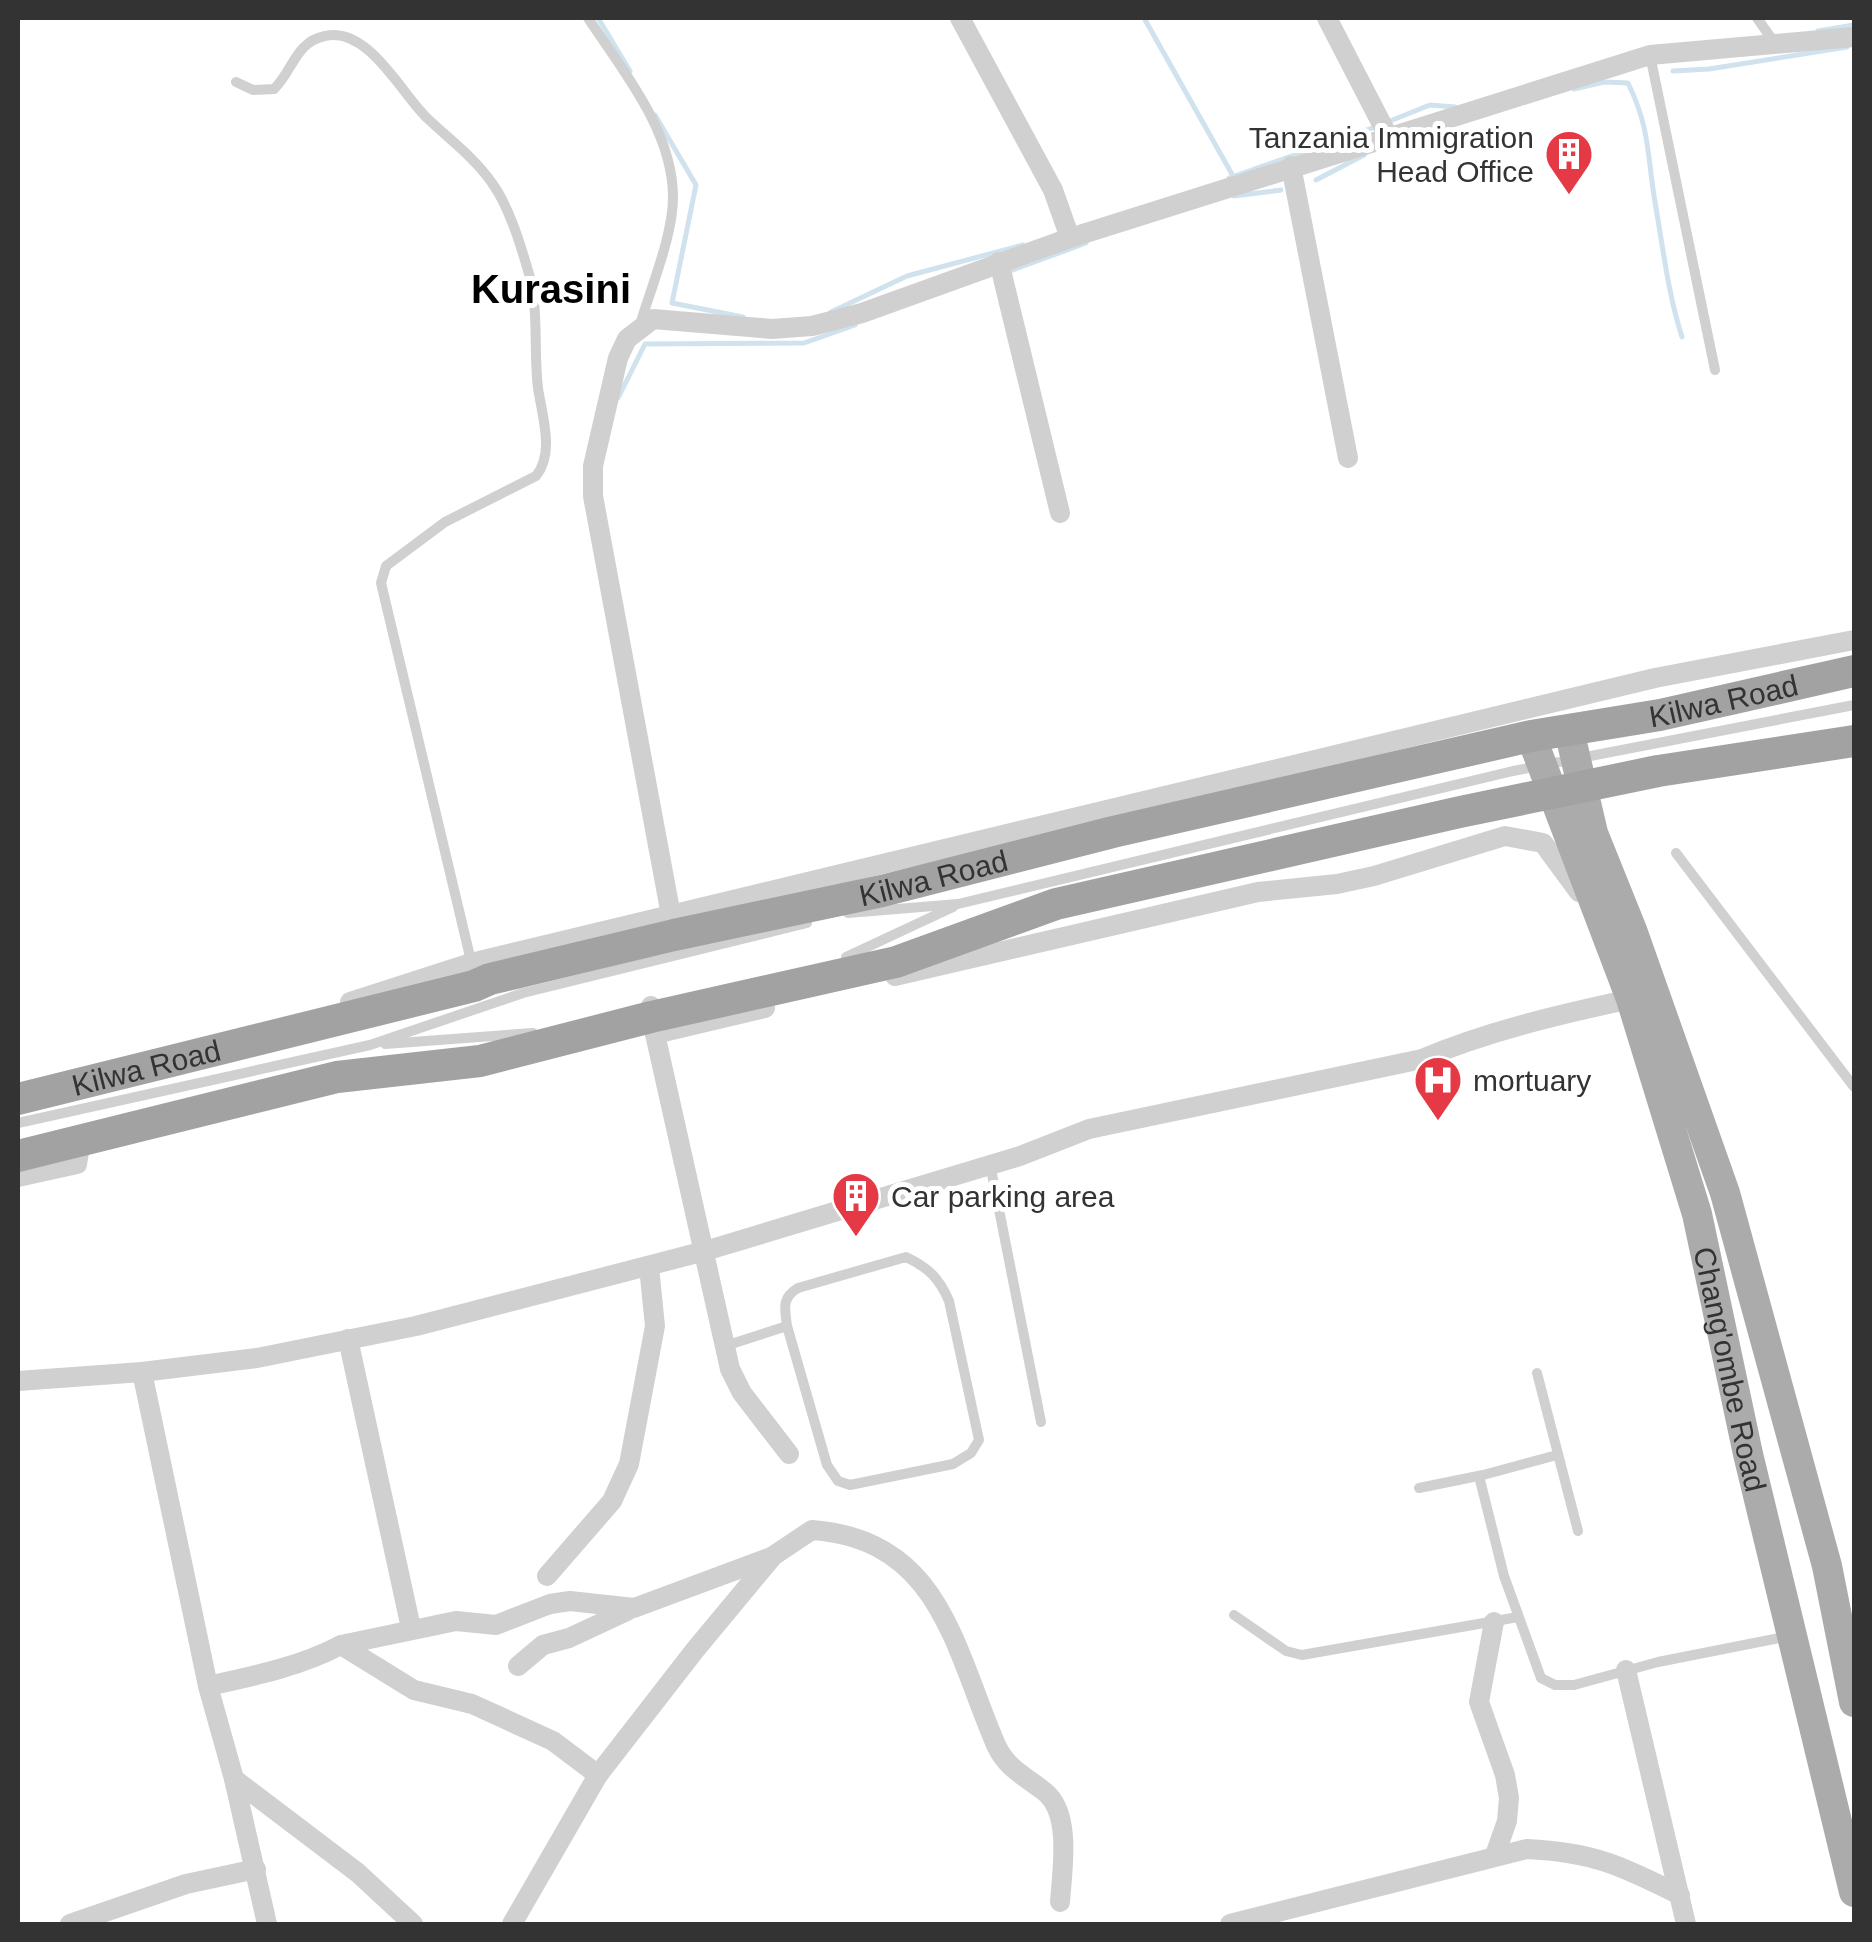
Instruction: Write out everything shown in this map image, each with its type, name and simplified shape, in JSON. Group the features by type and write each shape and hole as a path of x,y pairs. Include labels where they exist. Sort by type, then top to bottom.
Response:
{"highway":[{"name":"Kilwa Road","path":"18,1156 337,1077 480,1062 896,962 1056,904 1505,803 1559,761 1660,715 1854,671"},
{"name":"Kilwa Road","path":"18,1099 473,974 490,978 673,925 882,891 1113,832 1559,761 1623,778 1854,741"}],"main road":[{"name":"Chang'ombe Road","path":"1559,761 1584,844 1598,918 1631,998 1697,1214 1791,1636 1854,1892"},
{"path":"1584,844 1605,796 1623,778"},
{"name":"Chang'ombe Road","path":"1505,803 1584,844 1632,930 1724,1193 1822,1547 1854,1702"}],"street":[{"path":"960,18 1052,190 1070,238"},
{"path":"1327,18 1388,136"},
{"path":"1854,37 1650,55 1291,166 999,262 862,313 812,326 772,329 653,320 627,339 618,358 593,466 593,496 673,925 1655,678 1854,640"},
{"path":"1291,166 1348,458"},
{"path":"999,262 1060,514"},
{"path":"790,1454 742,1393 730,1369 653,1018 1258,892 1337,884 1505,836 1542,843 1563,866 1598,918"},
{"path":"18,1082 473,974"},
{"path":"18,1382 257,1358 510,1304 705,1251 1020,1156 1088,1130 1422,1059 1453,1046 1631,998"},
{"path":"18,1178 77,1164 81,1140"},
{"path":"547,1576 612,1502 629,1464 655,1326 649,1266"},
{"path":"348,1339 411,1628"},
{"path":"142,1372 208,1686 234,1778 267,1924"},
{"path":"518,1666 544,1645 773,1556 812,1530 866,1540 900,1559 928,1592 964,1656 1007,1765 1048,1794 1060,1821 1060,1902"},
{"path":"512,1924 598,1775 773,1556"},
{"path":"208,1686 273,1672 341,1645 411,1628 456,1621 496,1625 550,1604 570,1601 634,1608"},
{"path":"1494,1622 1479,1702 1505,1775 1509,1798 1507,1820 1495,1854"},
{"path":"341,1645 414,1690 472,1704 553,1741 598,1775"},
{"path":"1626,1670 1686,1924"},
{"path":"234,1778 358,1874 412,1924"},
{"path":"1230,1924 1527,1849 1572,1851 1624,1867 1680,1896"},
{"path":"70,1924 186,1884 256,1869"}],"lane":[{"path":"588,18 642,102 663,142 672,176 673,202 639,327"},
{"path":"1757,18 1775,43"},
{"path":"236,82 253,90 274,89 306,44 324,36 339,35 359,44 377,57 423,114 476,162 494,186 529,271 535,302 545,465 536,476 445,522 386,566 381,582 473,974"},
{"path":"1650,55 1714,370"},
{"path":"18,1124 370,1045 523,993 846,914 958,904 1559,761 1854,705"},
{"path":"1676,853 1854,1087"},
{"path":"836,959 854,955 958,904"},
{"path":"617,1012 653,1018 680,997"},
{"path":"370,1045 549,1029"},
{"path":"990,1164 1041,1422"},
{"path":"906,1257 927,1267 940,1280 949,1302 979,1440 971,1453 952,1464 850,1485 838,1481 827,1466 787,1326 784,1302 798,1288 906,1257"},
{"path":"725,1346 787,1326"},
{"path":"1537,1373 1578,1531"},
{"path":"1419,1488 1557,1455"},
{"path":"1480,1476 1504,1576 1541,1678 1555,1685 1574,1685 1626,1670 1791,1636"},
{"path":"1234,1615 1286,1651 1302,1656 1518,1617"}],"waterway":[{"path":"598,18 630,71"},
{"path":"1144,18 1233,176"},
{"path":"1818,31 1854,25"},
{"path":"1673,71 1847,47"},
{"path":"1574,89 1604,82 1628,83 1635,99 1644,128 1666,270 1682,337"},
{"path":"1385,123 1430,105 1455,107"},
{"path":"655,115 696,185 672,303 743,317"},
{"path":"1229,178 1375,127"},
{"path":"1316,180 1364,155"},
{"path":"1234,196 1281,190"},
{"path":"1007,272 1086,243"},
{"path":"831,312 907,276 1023,245"},
{"path":"618,398 645,344 804,343 855,325"}],"place":[{"name":"Tanzania Immigration Head Office","path":"1569,196"},
{"name":"mortuary","path":"1438,1122"},
{"name":"Car parking area","path":"856,1238"}],"district":[{"name":"Kurasini","path":"551,289"}]}
